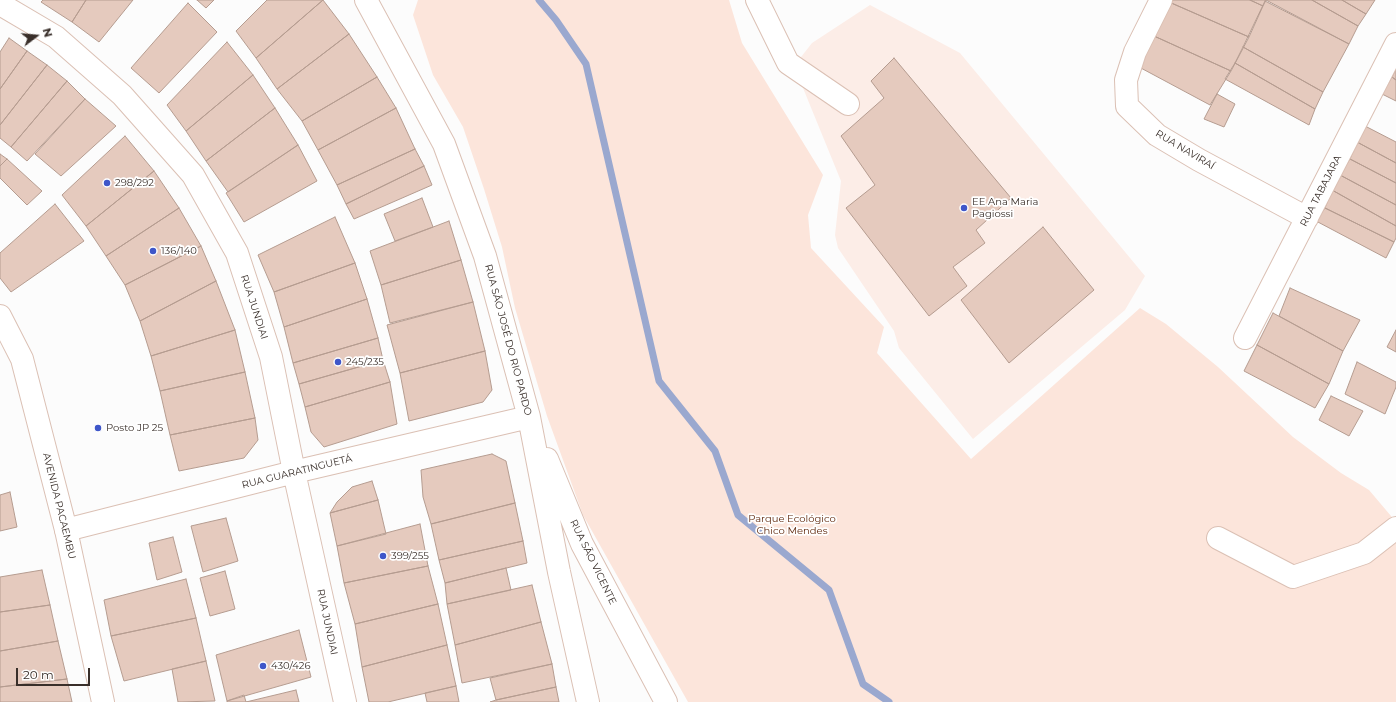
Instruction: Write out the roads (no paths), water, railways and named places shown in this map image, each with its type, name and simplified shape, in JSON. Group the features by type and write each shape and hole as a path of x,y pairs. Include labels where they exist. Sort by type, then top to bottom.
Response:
{"street":[{"name":"RUA SÃO JOSÉ DO RIO PARDO","path":"366,0 444,144 484,256 529,417 559,572 588,702"},
{"path":"757,0 788,63 848,104"},
{"name":"RUA NAVIRAÍ","path":"1161,0 1135,52 1126,80 1127,106 1157,135 1199,160 1307,218"},
{"name":"RUA JUNDIAI","path":"0,4 56,37 117,90 193,175 236,253 271,357 294,472 345,702"},
{"name":"RUA TABAJARA","path":"1245,338 1396,44"},
{"name":"AVENIDA PACAEMBU","path":"0,316 22,359 66,530 103,702"},
{"name":"RUA GUARATINGUETÁ","path":"66,530 294,472 529,417"},
{"name":"RUA SÃO VICENTE","path":"529,417 582,544 666,702"},
{"path":"1218,538 1294,577 1364,553 1396,528"}],"waterway":[{"path":"539,0 556,20 586,64 659,381 715,451 738,515 829,590 863,684 889,702"}],"place":[{"name":"298/292","path":"107,183"},
{"name":"EE Ana Maria Pagiossi","path":"964,208"},
{"name":"136/140","path":"153,251"},
{"name":"245/235","path":"338,362"},
{"name":"Posto JP 25","path":"98,428"},
{"name":"399/255","path":"383,556"},
{"name":"430/426","path":"263,666"}],"park label":[{"name":"Parque Ecológico Chico Mendes","path":"792,524"}]}
